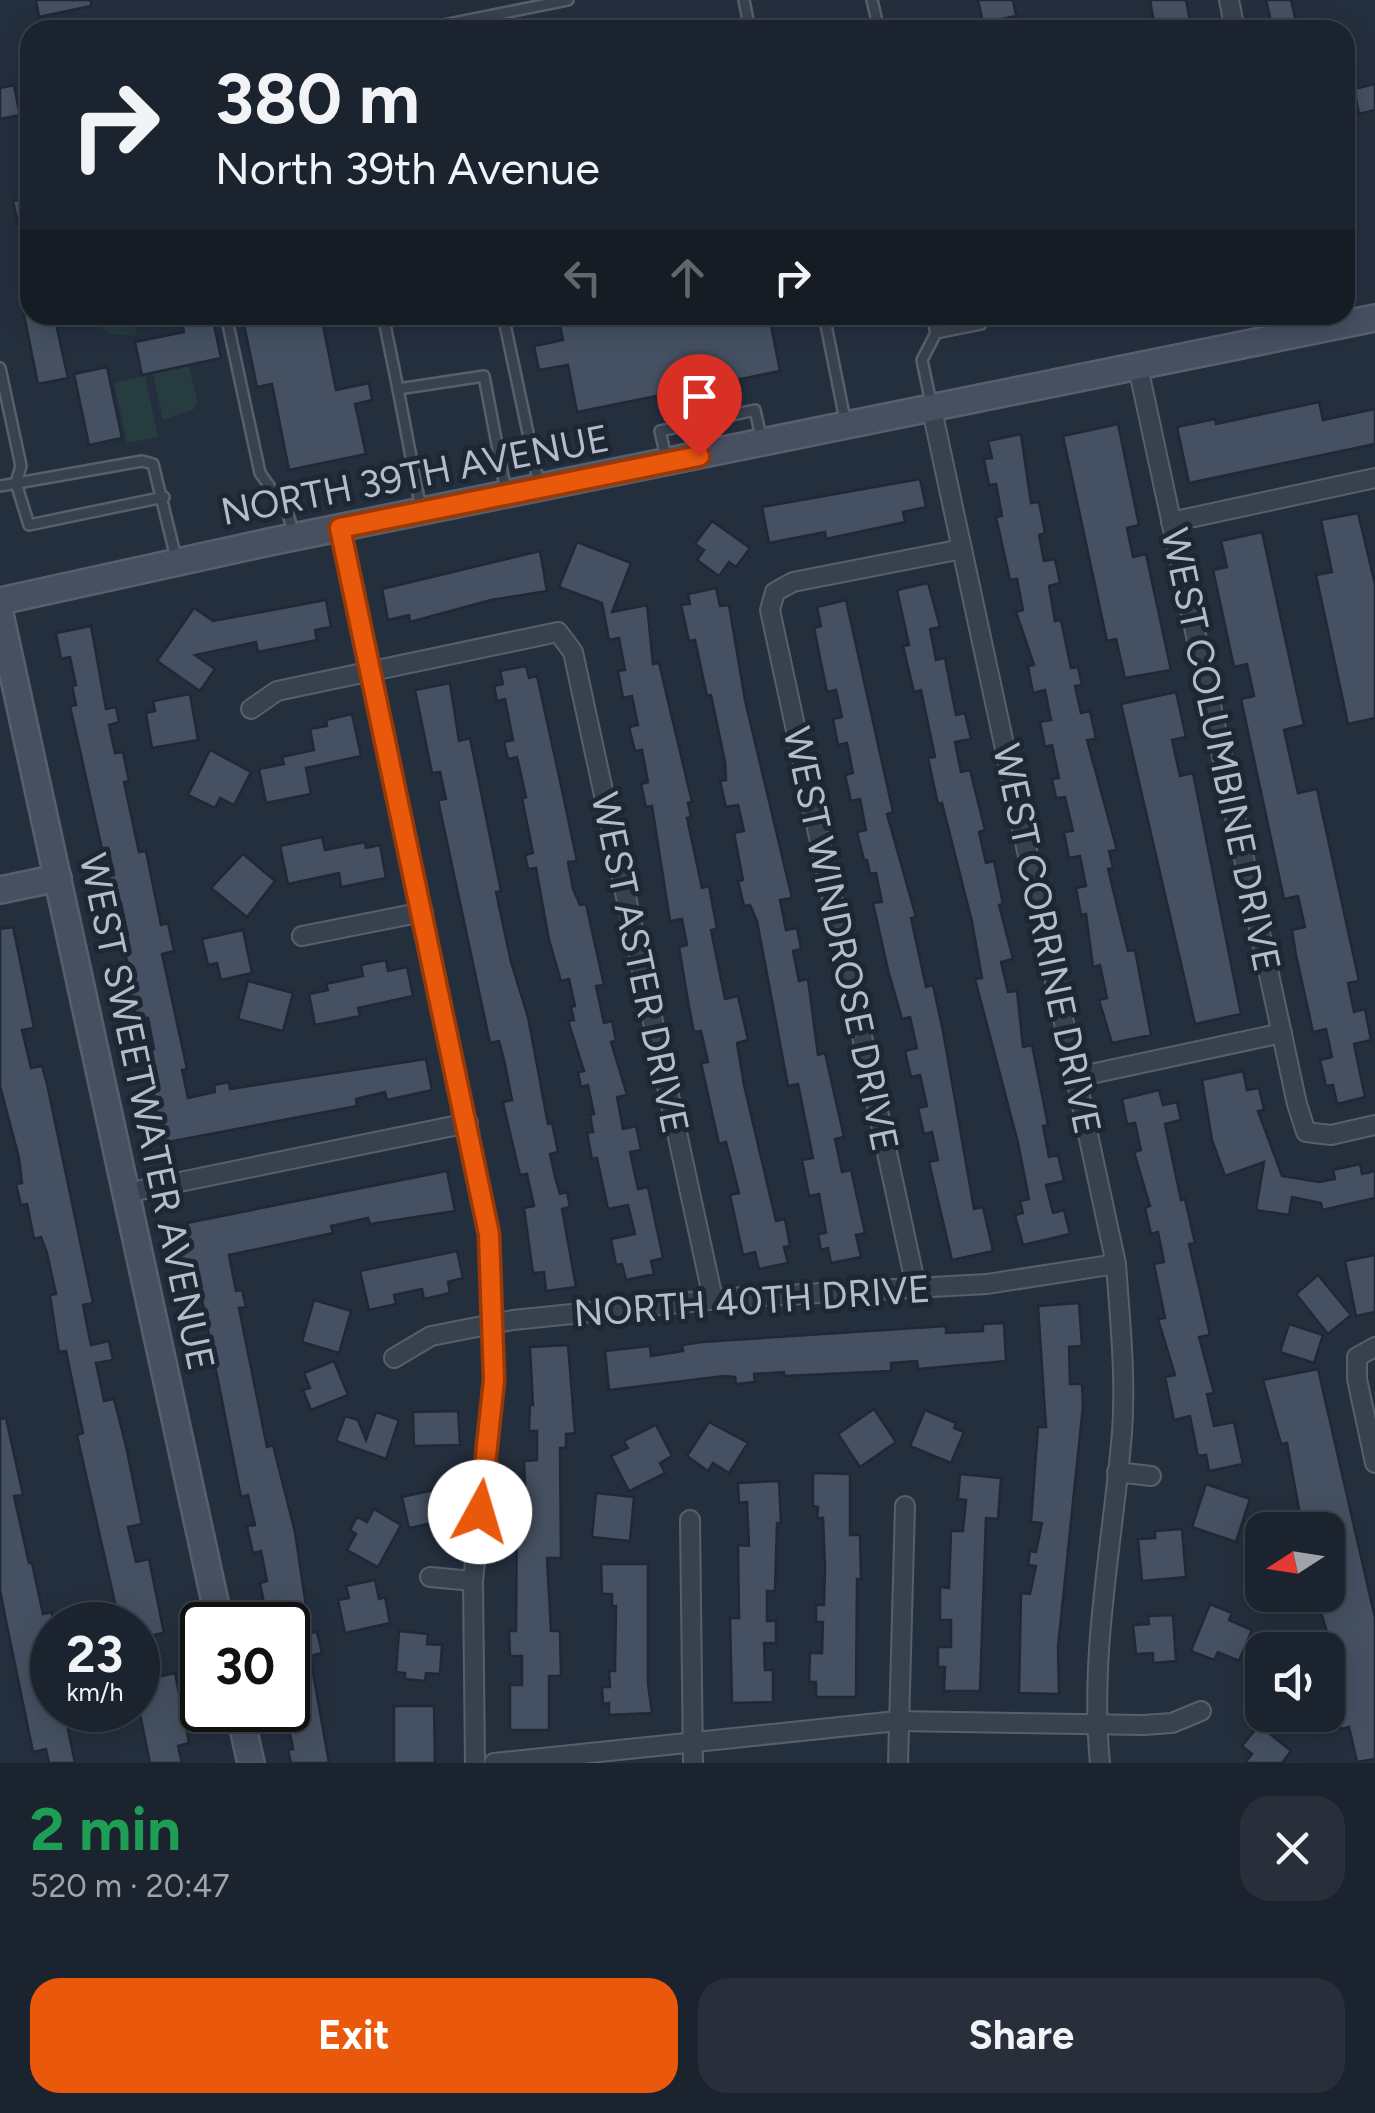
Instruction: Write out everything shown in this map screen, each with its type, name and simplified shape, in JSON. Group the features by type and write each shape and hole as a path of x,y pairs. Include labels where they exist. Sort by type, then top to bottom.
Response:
{"street":[{"name":"NORTH 39TH AVENUE","path":"0,601 294,537 1138,367 1294,325"},
{"name":"WEST COLUMBINE DRIVE","path":"1138,367 1306,1132 1331,1134 1375,1125"},
{"name":"WEST CORRINE DRIVE","path":"932,410 1116,1264 1124,1377 1099,1724 1100,1763"},
{"path":"1172,522 1375,478"},
{"path":"340,528 489,1234 494,1380 473,1581 475,1763"},
{"name":"WEST WINDROSE DRIVE","path":"916,1287 770,610 775,592 793,582 962,549"},
{"name":"WEST SWEETWATER AVENUE","path":"0,614 215,1602"},
{"name":"WEST ASTER DRIVE","path":"371,670 558,632 573,652 713,1299"},
{"path":"251,709 277,691 371,670"},
{"path":"0,890 58,878"},
{"path":"302,936 423,912"},
{"path":"1077,1077 1282,1033"},
{"path":"126,1193 468,1123"},
{"name":"NORTH 40TH DRIVE","path":"394,1358 431,1336 494,1323 713,1299 1002,1282 1116,1264"},
{"path":"1375,1346 1357,1357 1357,1379 1375,1462"},
{"path":"1118,1472 1151,1476"},
{"path":"898,1763 905,1506"},
{"path":"690,1520 693,1763"},
{"path":"430,1577 473,1581"},
{"path":"494,1763 898,1721 1172,1723 1200,1710"},
{"path":"244,1732 251,1763"}],"lane":[{"path":"472,20 568,0"},
{"path":"228,325 260,473 287,511 294,537"},
{"path":"385,325 422,511"},
{"path":"506,325 539,488"},
{"path":"826,325 846,427"},
{"path":"932,410 922,360 936,333 934,325"},
{"path":"936,333 976,325"},
{"path":"0,368 21,466 16,483 29,525 164,498"},
{"path":"398,390 484,376 507,494"},
{"path":"0,486 142,462 158,469 177,562"}],"green space":[{"path":"100,325 134,325 137,336 108,334"},
{"path":"189,366 197,401 194,409 163,420 153,374"},
{"path":"145,376 158,437 127,443 114,383"}],"building":[{"path":"36,0 91,0 91,6 39,17"},
{"path":"978,0 1013,0 1016,16 982,20"},
{"path":"1150,0 1186,0 1190,20 1153,20"},
{"path":"1266,0 1291,0 1296,20 1271,20"},
{"path":"1375,84 1375,110 1359,114 1355,89"},
{"path":"14,85 20,115 0,119 0,88"},
{"path":"20,200 20,224 18,224 13,201"},
{"path":"26,325 56,325 68,378 38,384"},
{"path":"183,325 214,325 221,358 142,375 135,342 184,332"},
{"path":"244,325 323,325 336,390 369,383 372,400 355,404 366,454 289,470 272,384 257,387"},
{"path":"560,325 771,325 780,371 577,412 568,365 539,370 534,346 563,340"},
{"path":"107,367 122,438 89,445 74,374"},
{"path":"1319,402 1323,420 1375,409 1375,444 1189,483 1177,427 1215,419 1216,424"},
{"path":"1118,424 1139,525 1127,528 1133,557 1146,554 1171,670 1125,678 1116,639 1107,641 1063,436"},
{"path":"1021,434 1031,503 1039,502 1045,533 1039,535 1044,561 1055,559 1060,583 1049,586 1055,621 1061,620 1071,668 1078,667 1082,685 1075,686 1081,713 1090,711 1096,739 1087,740 1117,850 1109,851 1113,868 1108,869 1128,951 1135,950 1151,1035 1112,1043 1099,1000 1107,998 1100,965 1093,967 1086,914 1081,915 1076,888 1086,886 1080,856 1069,858 1064,832 1073,831 1065,797 1056,798 1052,779 1059,778 1052,745 1045,747 1040,722 1051,720 1045,690 1033,693 1028,666 1034,665 1016,612 1023,610 1017,579 1010,580 996,517 1002,516 996,484 989,485 984,459 992,458 988,441"},
{"path":"920,479 926,507 903,512 905,522 826,539 825,532 769,543 762,507"},
{"path":"1358,513 1375,584 1375,718 1348,724 1316,575 1332,572 1321,520"},
{"path":"712,521 750,548 736,567 729,562 719,576 697,560 704,550 695,544"},
{"path":"1262,532 1304,725 1284,730 1298,793 1317,789 1359,981 1348,983 1354,1012 1365,1009 1371,1040 1354,1044 1365,1097 1337,1104 1333,1085 1326,1086 1320,1060 1332,1057 1326,1029 1313,1032 1296,955 1292,930 1305,927 1298,896 1284,899 1241,699 1254,696 1247,664 1234,667 1213,570 1227,567 1221,541"},
{"path":"577,542 631,563 612,612 647,605 653,664 659,663 692,802 688,803 691,817 687,818 702,888 709,886 717,929 711,930 725,999 738,996 748,1040 737,1043 744,1085 776,1221 785,1219 790,1246 784,1247 788,1263 759,1269 755,1252 743,1255 730,1195 739,1193 726,1142 719,1144 701,1063 708,1062 701,1031 694,1032 679,947 687,945 682,919 670,921 652,806 646,807 641,784 648,782 642,750 635,751 629,727 638,725 632,696 623,698 618,671 625,670 619,638 609,640 602,603 559,587"},
{"path":"540,551 547,591 491,600 410,622 409,615 388,620 382,589"},
{"path":"928,583 940,627 930,629 936,660 945,658 956,715 965,713 971,739 955,742 961,772 970,770 985,830 979,832 986,863 994,861 1003,904 999,905 1013,959 1001,962 1008,992 1017,991 1023,1047 1032,1045 1048,1125 1043,1126 1049,1157 1058,1155 1064,1181 1046,1185 1053,1213 1064,1210 1070,1234 1023,1245 1015,1215 1023,1213 1020,1201 1029,1199 1018,1143 975,979 982,978 972,922 942,803 938,804 928,758 935,757 921,690 914,692 903,646 909,645 897,590"},
{"path":"716,588 720,606 729,605 745,700 792,898 780,900 786,930 797,928 801,949 793,951 799,981 808,979 818,1055 825,1053 844,1137 835,1139 842,1172 851,1170 865,1233 856,1235 861,1257 831,1263 828,1248 821,1250 818,1234 826,1233 819,1194 809,1196 802,1160 813,1158 798,1084 788,1086 757,921 750,905 744,906 738,881 743,880 734,833 744,831 738,805 726,807 720,781 726,780 725,762 711,695 707,696 695,640 689,641 681,605 690,604 688,594"},
{"path":"326,600 331,627 315,630 317,640 258,652 256,642 195,655 215,669 200,691 157,661 194,608 213,621"},
{"path":"846,600 893,812 887,814 916,917 911,918 926,987 933,985 943,1031 974,1209 983,1207 993,1251 952,1260 929,1162 938,1160 932,1132 924,1134 918,1108 927,1106 920,1075 911,1077 905,1051 917,1048 910,1017 902,1019 888,970 873,903 882,902 876,873 870,874 857,832 866,830 860,799 851,801 845,775 853,773 847,743 838,745 833,719 842,717 836,690 827,692 814,628 821,626 817,607"},
{"path":"91,626 106,709 116,707 119,722 109,725 115,753 123,752 129,781 124,782 139,852 146,851 161,925 168,923 174,951 162,954 187,1069 182,1070 188,1098 215,1092 214,1085 229,1082 230,1089 426,1059 432,1090 387,1100 385,1092 356,1099 357,1106 152,1145 143,1104 155,1101 145,1051 154,1049 148,1018 137,1020 130,993 136,991 120,937 128,936 121,903 113,905 107,877 114,875 108,848 102,849 70,706 76,705 72,686 76,685 70,657 61,659 56,633"},
{"path":"526,666 529,678 537,676 577,861 568,862 573,889 580,905 586,904 604,985 596,986 604,1023 612,1021 616,1041 611,1042 627,1095 617,1097 623,1129 636,1126 641,1150 630,1152 638,1189 648,1187 663,1258 651,1261 654,1274 626,1280 622,1264 616,1265 611,1239 635,1234 628,1205 608,1209 597,1158 592,1159 587,1133 593,1132 590,1115 594,1114 588,1085 581,1087 578,1072 584,1071 568,1021 574,1020 571,1007 575,1006 569,979 561,981 549,940 536,868 528,869 525,855 533,853 522,798 526,797 517,757 508,759 504,742 513,740 505,699 497,701 494,686 503,684 500,671"},
{"path":"450,683 459,741 470,738 501,891 496,892 528,1017 548,1124 552,1123 558,1152 550,1154 556,1181 560,1194 567,1192 570,1207 562,1209 576,1287 546,1291 544,1272 533,1273 524,1208 534,1206 527,1174 520,1175 507,1120 503,1102 512,1100 505,1064 499,1041 490,1043 438,800 446,799 440,772 432,773 415,690"},
{"path":"1176,692 1186,737 1172,740 1180,776 1193,773 1241,1014 1195,1024 1121,704"},
{"path":"190,694 198,740 152,748 146,713 155,711 153,701"},
{"path":"352,714 361,756 306,768 311,794 266,803 259,769 284,764 282,757 314,750 310,729 327,726 326,720"},
{"path":"210,750 251,772 234,805 220,798 215,808 188,795"},
{"path":"322,837 325,850 365,842 366,848 380,845 386,878 341,887 339,873 288,884 280,846"},
{"path":"243,854 275,881 247,917 211,888"},
{"path":"13,927 34,1028 22,1030 31,1068 42,1066 47,1084 93,1303 83,1305 91,1345 109,1341 113,1360 96,1363 104,1401 114,1399 142,1524 128,1527 136,1562 149,1559 158,1602 115,1602 77,1435 83,1433 66,1351 59,1352 50,1295 56,1294 47,1253 41,1237 34,1239 27,1204 21,1205 16,1184 22,1183 19,1158 0,1086 0,929"},
{"path":"243,930 252,973 221,980 217,963 208,965 202,939"},
{"path":"386,960 388,971 407,967 413,996 358,1008 360,1016 315,1025 309,994 328,990 326,984 363,976 361,965"},
{"path":"248,981 293,993 283,1031 238,1019"},
{"path":"1243,1071 1247,1090 1259,1088 1264,1110 1258,1111 1282,1176 1319,1182 1335,1179 1333,1170 1360,1164 1362,1174 1375,1171 1375,1198 1322,1210 1321,1203 1292,1197 1289,1215 1256,1210 1264,1162 1225,1176 1212,1140 1202,1080"},
{"path":"1159,1090 1163,1105 1177,1102 1181,1120 1165,1124 1181,1200 1185,1199 1195,1243 1189,1244 1210,1335 1199,1337 1214,1393 1207,1394 1214,1426 1234,1422 1243,1464 1209,1471 1206,1455 1198,1456 1190,1416 1174,1420 1165,1377 1175,1375 1158,1319 1165,1318 1154,1264 1164,1262 1158,1232 1151,1234 1145,1208 1150,1206 1134,1152 1141,1150 1135,1123 1127,1124 1122,1099"},
{"path":"447,1171 455,1211 370,1224 368,1218 331,1226 333,1233 229,1255 236,1291 242,1290 246,1307 239,1308 267,1447 273,1445 295,1532 305,1602 264,1602 260,1583 267,1581 261,1551 253,1553 247,1526 255,1525 248,1495 241,1497 195,1264 180,1267 173,1234 189,1230 187,1223"},
{"path":"457,1251 463,1278 448,1282 450,1293 424,1299 422,1289 394,1295 396,1304 369,1310 360,1271"},
{"path":"1375,1255 1375,1312 1356,1316 1345,1261"},
{"path":"1318,1275 1351,1315 1328,1334 1296,1294"},
{"path":"314,1300 351,1311 339,1353 302,1342"},
{"path":"1079,1303 1082,1346 1069,1347 1070,1384 1082,1384 1083,1406 1058,1647 1059,1694 1019,1693 1021,1593 1030,1594 1036,1566 1028,1565 1030,1551 1036,1552 1042,1523 1031,1522 1038,1427 1046,1427 1038,1306"},
{"path":"1004,1323 1006,1361 918,1369 917,1361 891,1363 891,1371 754,1374 755,1382 736,1384 735,1377 724,1376 609,1390 605,1351 650,1346 651,1356 683,1351 682,1345 702,1342 946,1326 946,1333 983,1331 983,1324"},
{"path":"1289,1324 1323,1335 1314,1363 1280,1352"},
{"path":"568,1345 575,1433 566,1434 566,1448 560,1448 561,1558 547,1558 551,1631 560,1631 561,1676 549,1676 549,1730 510,1730 510,1685 522,1685 522,1656 510,1656 509,1631 516,1631 517,1512 526,1512 524,1461 537,1460 537,1431 529,1431 533,1405 530,1347"},
{"path":"334,1361 348,1395 311,1410 303,1390 310,1388 304,1373"},
{"path":"1318,1369 1375,1618 1375,1759 1357,1762 1349,1727 1345,1728 1345,1632 1327,1632 1321,1612 1345,1612 1345,1512 1299,1512 1287,1443 1281,1444 1263,1380"},
{"path":"874,1409 896,1442 860,1467 838,1434"},
{"path":"925,1410 956,1423 954,1428 964,1432 951,1463 910,1446"},
{"path":"458,1411 460,1445 414,1446 413,1412"},
{"path":"376,1412 399,1420 386,1459 336,1441 345,1416 358,1420 366,1440"},
{"path":"6,1418 23,1495 14,1496 40,1602 30,1602 30,1732 69,1732 75,1763 49,1763 46,1749 33,1752 0,1590 0,1419"},
{"path":"709,1422 748,1443 729,1473 713,1463 708,1471 687,1456"},
{"path":"656,1425 672,1456 660,1463 665,1473 629,1491 611,1456 628,1448 624,1441"},
{"path":"813,1473 850,1474 850,1535 860,1535 856,1697 816,1697 816,1682 809,1682 810,1653 822,1653 823,1622 816,1622 816,1605 824,1605 825,1567 823,1518 817,1518 818,1507 813,1506"},
{"path":"960,1474 1001,1478 998,1519 986,1518 980,1691 944,1691 945,1667 938,1667 938,1647 951,1647 951,1620 940,1620 940,1587 949,1588 951,1531 963,1531 966,1500 958,1499"},
{"path":"779,1481 781,1523 777,1523 775,1591 767,1591 767,1621 776,1621 776,1643 764,1643 765,1670 773,1670 773,1702 732,1703 730,1618 739,1618 738,1545 749,1546 747,1502 739,1503 738,1483"},
{"path":"1206,1484 1250,1499 1236,1542 1192,1527"},
{"path":"451,1486 458,1518 409,1528 402,1497"},
{"path":"596,1493 634,1497 630,1541 592,1537"},
{"path":"374,1509 401,1525 378,1567 347,1550 356,1534 350,1530 357,1517 367,1522"},
{"path":"1182,1529 1186,1577 1142,1581 1138,1539 1155,1538 1155,1531"},
{"path":"601,1564 648,1564 648,1684 652,1713 609,1715 609,1703 603,1704 602,1687 610,1687 609,1671 615,1671 616,1606 612,1606 612,1594 602,1594"},
{"path":"375,1580 379,1599 385,1597 390,1623 345,1633 338,1600 349,1598 346,1586"},
{"path":"1210,1604 1232,1613 1229,1620 1252,1630 1245,1632 1239,1661 1218,1652 1214,1660 1191,1651"},
{"path":"1173,1615 1176,1661 1153,1663 1153,1653 1136,1654 1133,1625 1149,1624 1148,1616"},
{"path":"399,1631 428,1634 427,1644 442,1645 440,1674 426,1673 425,1681 405,1679 405,1673 396,1672"},
{"path":"317,1632 322,1653 310,1656 310,1633"},
{"path":"310,1656 329,1763 291,1763 288,1750 293,1749 290,1732 310,1732"},
{"path":"160,1666 162,1676 175,1673 180,1732 187,1732 189,1743 178,1746 182,1763 150,1763 144,1732 160,1732"},
{"path":"394,1706 434,1706 435,1763 394,1763"},
{"path":"1253,1732 1268,1732 1291,1751 1282,1763 1245,1763 1252,1754 1242,1746"}],"route":[{"path":"480,1512 494,1380 489,1234 340,528 699,456"}]}
